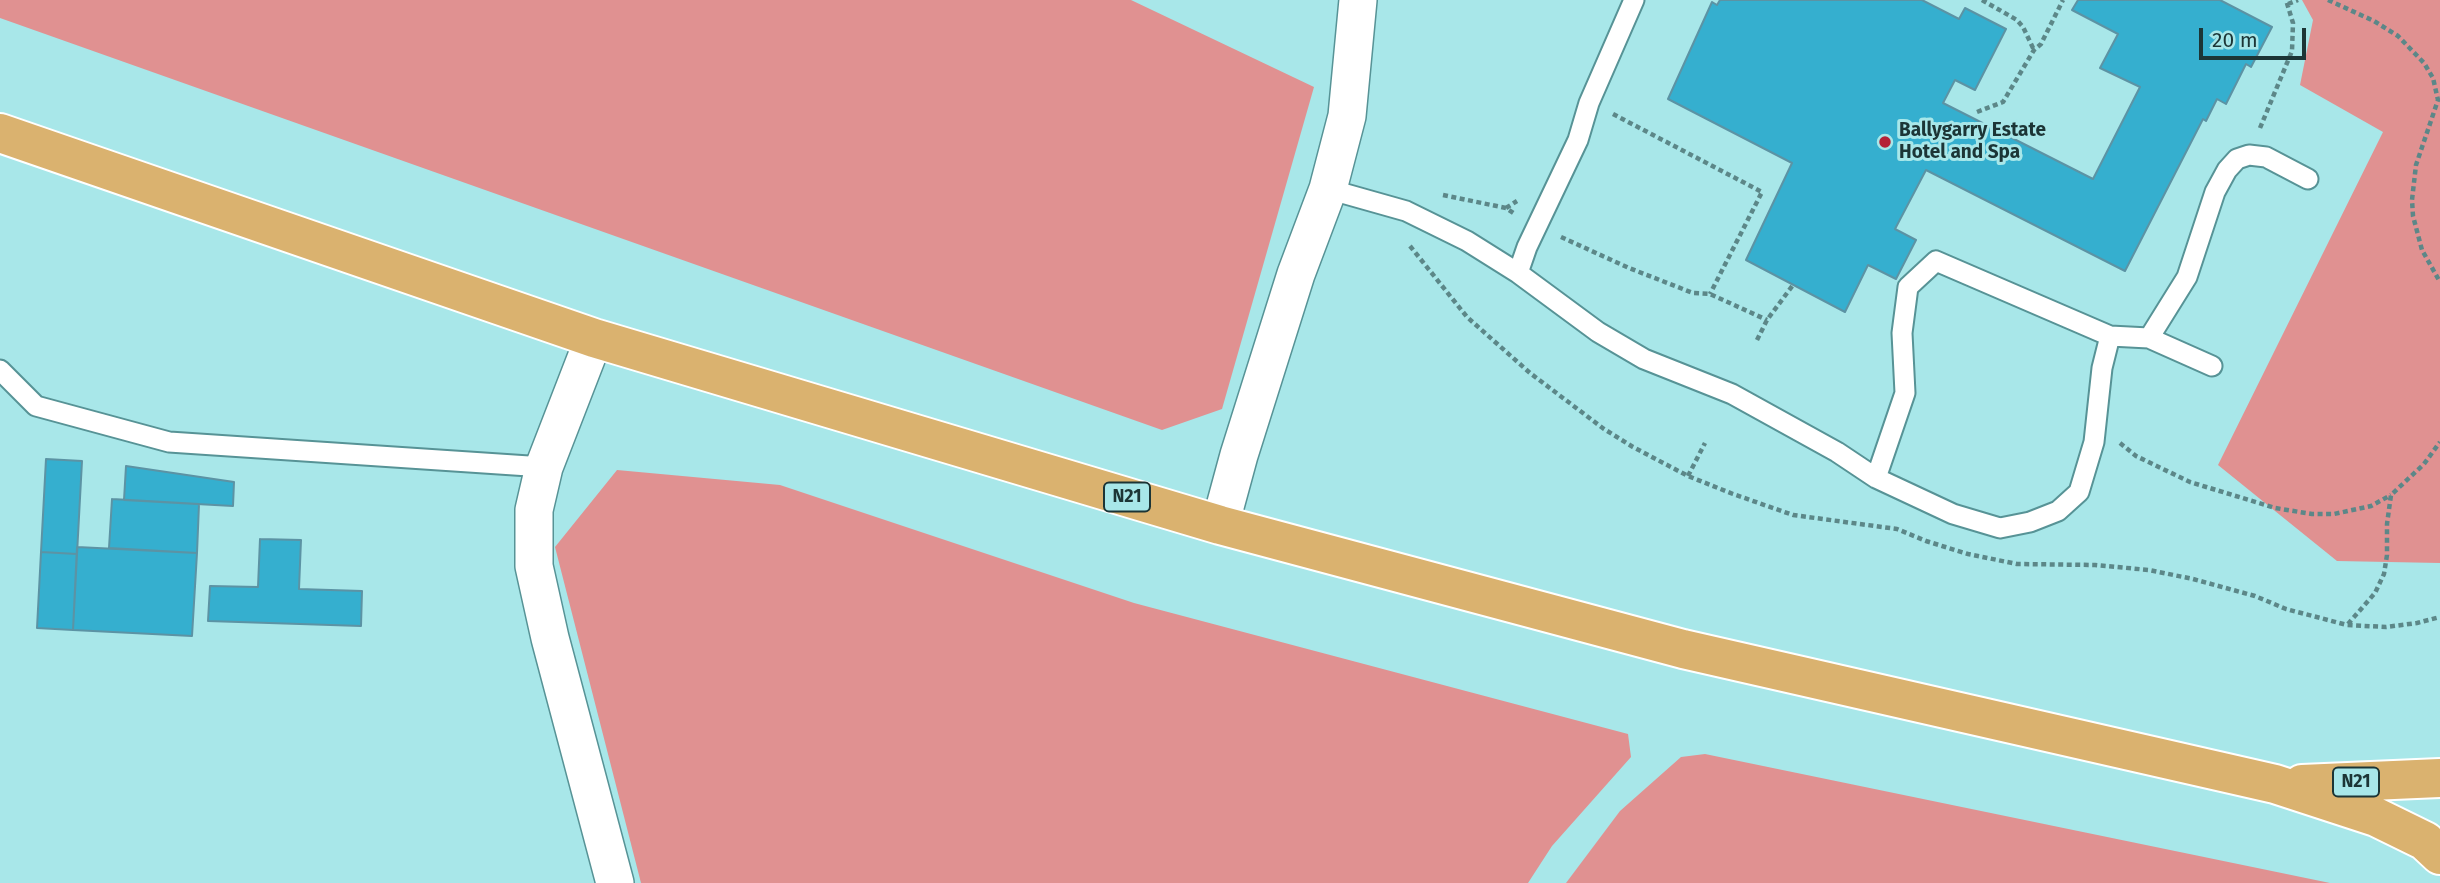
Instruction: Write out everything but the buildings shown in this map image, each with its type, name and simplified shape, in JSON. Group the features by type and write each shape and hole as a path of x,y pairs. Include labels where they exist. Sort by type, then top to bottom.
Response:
{"highway":[{"name":"N21","path":"0,133 594,338 1220,525 1683,649 2275,785 2376,817 2425,841 2440,855"},
{"name":"N21","path":"2275,785 2440,778"}],"street":[{"path":"1220,525 1292,287 1328,189 1347,116 1358,0"},
{"path":"594,338 544,467 534,510 534,566 550,638 615,883"}],"lane":[{"path":"1518,273 1527,247 1578,140 1608,56 1634,0"},
{"path":"2148,338 2187,277 2209,206 2227,170 2237,159 2249,155 2266,157 2308,179"},
{"path":"1328,189 1406,211 1467,241 1518,273 1598,332 1644,359 1731,394 1837,452 1876,478 1952,514 2000,528 2030,522 2057,511 2079,492 2094,442 2102,369 2110,336"},
{"path":"1876,478 1905,393 1902,333 1908,287 1936,261 2110,336 2148,338 2212,366"},
{"path":"0,370 36,406 169,442 544,467"}],"path":[{"path":"1982,0 2017,20 2034,50"},
{"path":"1977,112 2003,102 2034,50 2041,44 2063,0"},
{"path":"2249,155 2292,51 2294,23 2287,2 2298,0"},
{"path":"2328,0 2398,36 2424,63 2433,78 2438,100 2416,166 2412,200 2413,216 2422,250 2440,282"},
{"path":"1605,110 1762,192 1710,294"},
{"path":"1439,194 1506,208 1524,219"},
{"path":"1556,235 1629,268 1693,293 1710,294 1767,320"},
{"path":"1405,243 1413,247 1467,317 1530,373 1604,429 1688,476 1705,443"},
{"path":"1757,340 1767,320 1793,285"},
{"path":"2097,419 2115,439 2136,456 2190,482 2249,501 2312,514 2334,514 2371,506 2391,495 2424,464 2440,442"},
{"path":"2391,495 2384,574 2375,593 2347,625 2386,627 2417,624 2440,617"}],"shaded area":[{"path":"0,0 1131,0 1314,87 1222,409 1162,430 0,18"},
{"path":"2302,0 2440,0 2440,563 2337,561 2218,465 2383,132 2300,85 2313,20"},
{"path":"617,470 780,485 1134,603 1628,734 1631,757 1552,846 1528,883 641,883 555,547"},
{"path":"1705,754 2330,883 1566,883 1620,811 1681,757"}],"place":[{"name":"Ballygarry Estate Hotel and Spa","path":"1885,142"}]}
